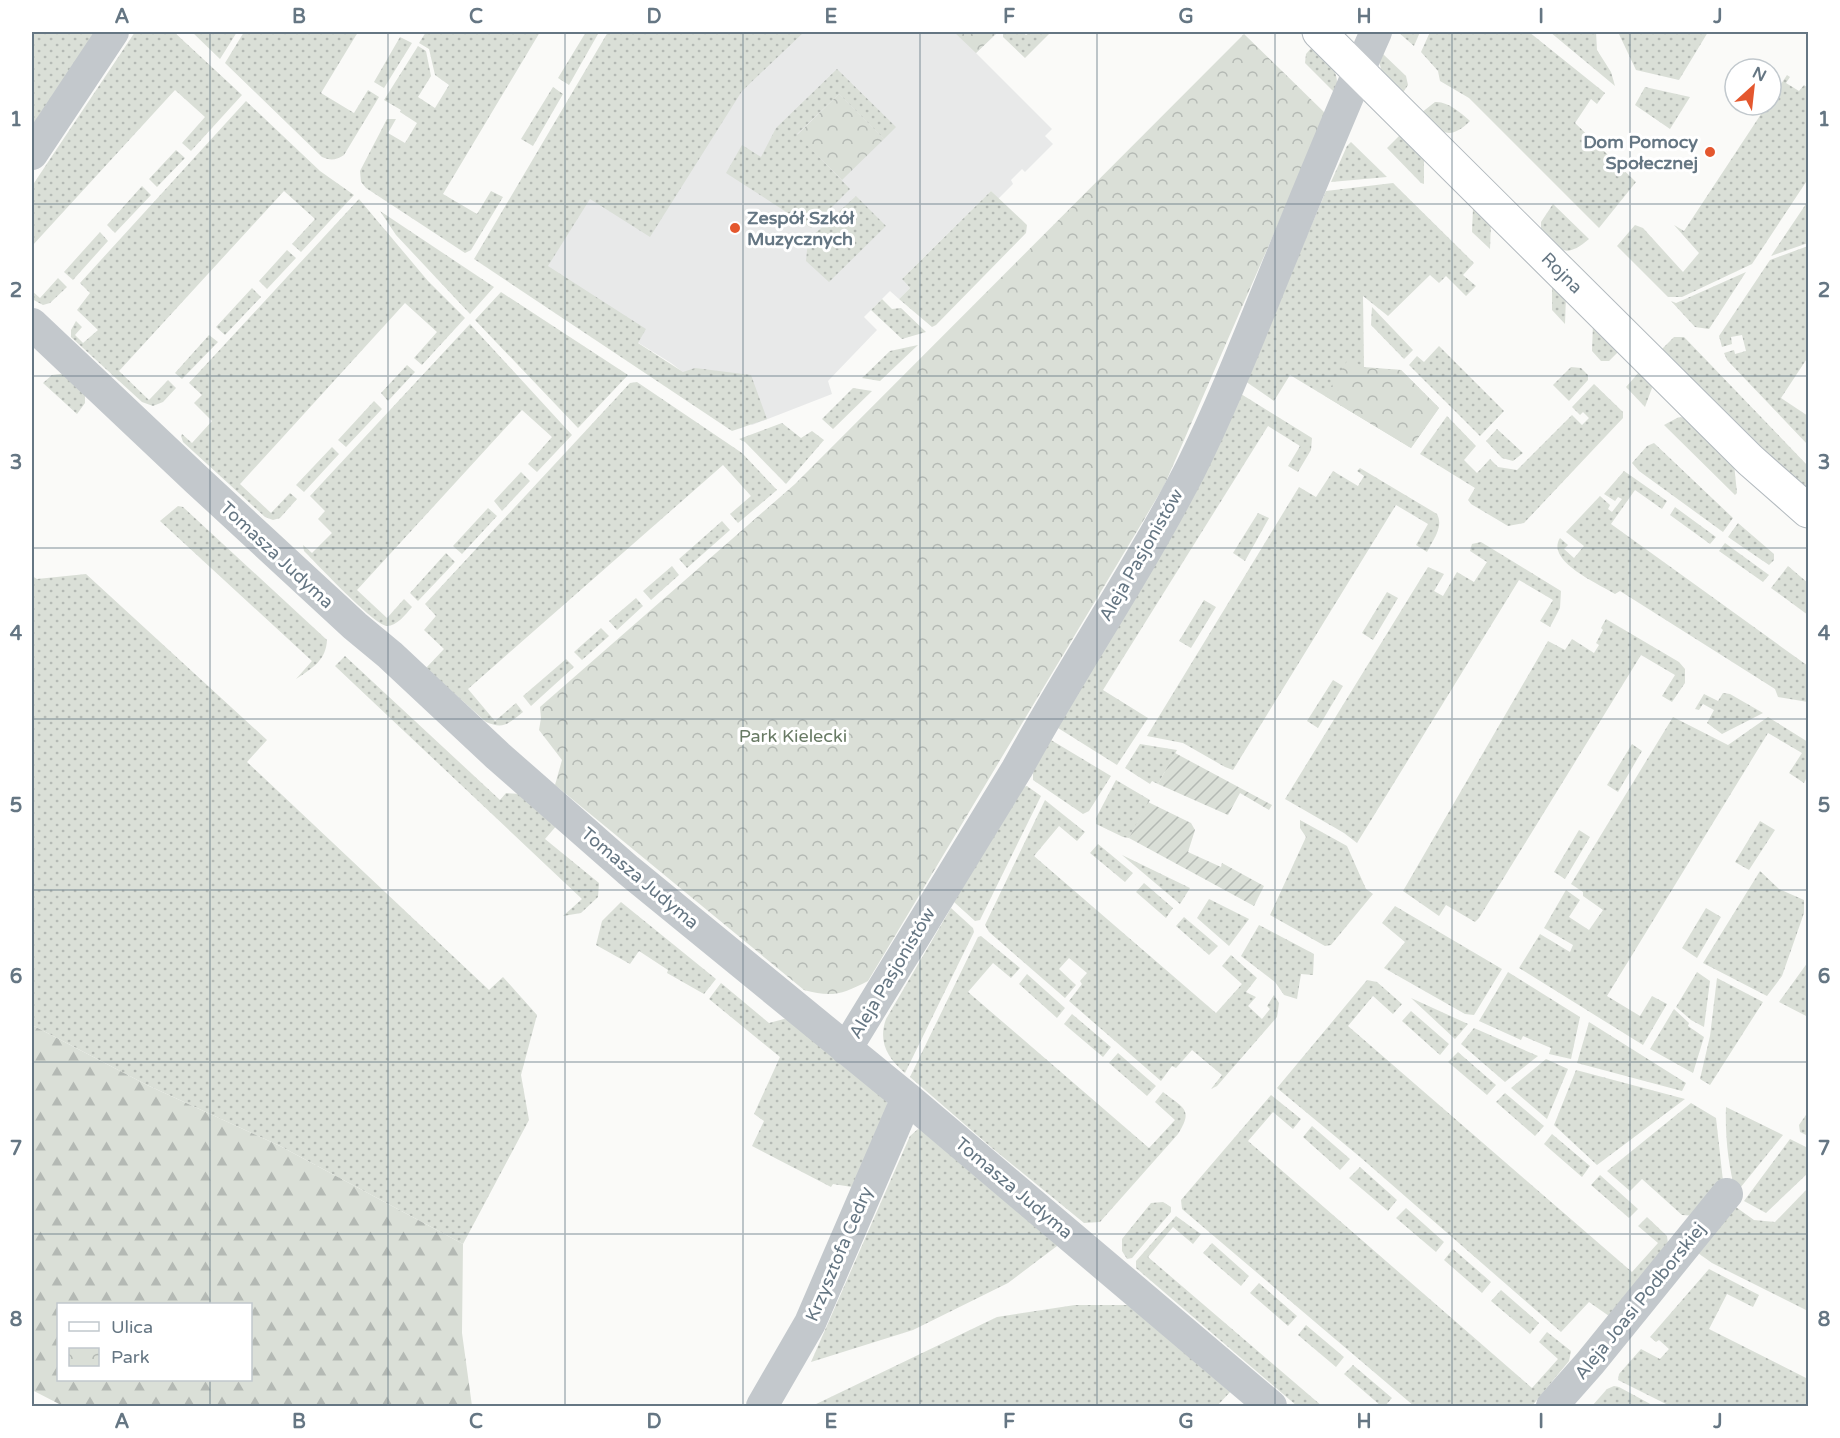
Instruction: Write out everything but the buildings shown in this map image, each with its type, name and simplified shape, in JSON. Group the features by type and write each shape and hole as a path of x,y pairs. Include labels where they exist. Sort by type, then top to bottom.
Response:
{"street":[{"path":"32,154 113,32"},
{"name":"Rojna","path":"1319,32 1750,460 1809,511"},
{"name":"Aleja Pasjonistów","path":"846,1048 1017,769 1185,479 1261,309 1358,70 1376,32"},
{"name":"Tomasza Judyma","path":"32,324 354,626 390,655 498,756 628,870 907,1098 1271,1407"},
{"name":"Krzysztofa Cedry","path":"762,1407 810,1323 907,1098"},
{"name":"Aleja Joasi Podborskiej","path":"1552,1407 1727,1194"}],"shaded area":[{"name":"Zespół Szkół Muzycznych","path":"622,32 998,32 976,53 1052,129 1045,136 1053,144 1025,172 1022,169 1011,180 1013,184 998,199 991,191 902,279 910,288 899,299 890,291 864,317 877,330 828,381 832,394 752,425 671,363 501,258"}],"green space":[{"path":"32,32 99,32 32,134"},
{"path":"135,32 174,32 242,95 191,151 182,143 205,117 175,90 32,246 32,186"},
{"path":"192,32 237,32 220,59"},
{"path":"244,32 358,32 321,93 354,113 368,90 379,97 344,155 333,159 322,157 225,63"},
{"path":"426,32 540,32 443,194 477,214 491,191 503,197 471,250 465,253 366,188 361,182 360,171 387,119 396,119 388,133 405,143 417,123 384,100 418,46 426,51 431,76 418,97 435,108 449,85 435,75 429,49 419,43"},
{"path":"586,32 598,34 569,85 558,78"},
{"path":"608,32 804,32 742,91 650,237 590,199 548,266 646,329 638,343 683,372 695,368 751,375 767,419 732,431 474,259"},
{"path":"954,32 998,32 976,53"},
{"path":"1003,32 1023,32 1026,35 1030,32 1051,32 1025,58 1003,37"},
{"path":"1398,32 1420,32 1414,46"},
{"path":"1430,32 1529,32 1605,93 1597,104 1591,99 1575,123 1636,182 1599,228 1469,98 1440,81 1438,71 1421,52"},
{"path":"1550,32 1596,32 1597,50 1611,72 1615,86"},
{"path":"1618,32 1708,32 1679,80 1636,70"},
{"name":"Park Kielecki","path":"1244,34 1326,114 1164,486 868,981 851,989 830,994 804,990 555,785 562,760 539,730 540,707 795,484"},
{"path":"400,37 412,43 384,88 374,82"},
{"path":"1313,46 1329,62 1335,73 1336,94 1305,63 1306,54"},
{"path":"1383,54 1406,76 1408,85 1402,94 1382,73 1379,61"},
{"path":"837,69 896,127 884,139 839,94 797,134 850,189 811,228 726,173 742,145 761,157 776,128"},
{"path":"1787,75 1790,77 1786,83 1799,91 1804,85 1808,88 1808,179 1752,264 1682,297 1668,297 1617,246 1635,225 1643,228 1683,272 1699,253 1674,225 1684,231 1759,117 1783,117 1783,81"},
{"path":"553,87 563,94 533,146 521,139"},
{"path":"1645,87 1690,97 1670,129 1635,105"},
{"path":"839,94 884,139 842,180 797,135"},
{"path":"246,101 320,171 354,195 301,252 292,244 315,219 284,191 119,371 149,400 168,380 176,388 163,402 153,406 142,402 71,337 71,330 76,321 82,327 75,335 83,343 98,330 77,310 90,293 80,283"},
{"path":"1435,102 1449,105 1470,121 1456,132 1444,132 1421,113"},
{"path":"1402,133 1424,155 1424,184 1387,148"},
{"path":"1351,142 1387,177 1331,182"},
{"path":"176,150 185,158 157,187 149,179"},
{"path":"1393,183 1474,263 1463,275 1476,286 1466,296 1446,276 1439,283 1430,275 1388,316 1363,296 1364,367 1401,370 1439,408 1411,448 1290,375 1274,401 1245,381 1326,191"},
{"path":"142,186 151,195 115,233 107,225"},
{"path":"991,191 1027,225 1026,233 932,327 899,299 910,288 902,279"},
{"path":"856,196 886,226 829,282 806,261 808,240"},
{"path":"359,199 428,281 465,318 422,365 414,358 437,332 405,303 240,484 271,513 290,493 297,499 280,518 273,520 265,517 183,442 182,434 192,443 212,421 194,403 202,395 189,383"},
{"path":"1808,201 1808,243 1771,256"},
{"path":"1553,204 1589,239 1568,251 1558,248 1547,239 1541,232 1541,222"},
{"path":"1475,206 1491,221 1490,249 1472,232"},
{"path":"380,211 494,287 470,314 396,235"},
{"path":"100,232 108,241 73,280 64,272"},
{"path":"1808,246 1808,357 1781,398 1808,416 1808,445 1727,360 1724,353 1734,350 1735,354 1746,351 1742,335 1731,337 1732,344 1722,347 1719,336 1770,260"},
{"path":"287,250 296,258 267,289 259,281"},
{"path":"1746,272 1709,329 1695,327 1671,301 1676,303"},
{"path":"58,278 67,287 50,303 43,305 32,299 32,291 40,298"},
{"path":"1552,283 1566,296 1565,324 1552,310"},
{"path":"252,288 261,297 225,335 216,327"},
{"path":"501,292 628,375 578,428 475,320"},
{"path":"882,299 892,309 901,308 926,332 902,339 871,310"},
{"path":"1372,307 1413,350 1404,359 1371,325"},
{"path":"1593,323 1620,350 1609,361 1601,361 1592,351"},
{"path":"470,324 572,435 537,472 528,464 552,437 522,410 357,590 387,618 404,599 412,607 398,622 387,626 370,616 304,551 303,545 312,553 332,533 318,519 325,511 310,496"},
{"path":"209,335 218,342 182,379 175,373"},
{"path":"1674,337 1684,337 1808,466 1808,494 1660,351"},
{"path":"918,345 880,381 862,378 890,351"},
{"path":"1439,346 1504,411 1480,436 1409,365 1417,356 1424,362"},
{"path":"1349,358 1364,368 1401,370 1439,408 1411,448 1325,396"},
{"path":"407,365 415,372 388,401 381,393"},
{"path":"1571,367 1581,368 1588,375 1588,380 1569,401 1553,385"},
{"path":"1641,370 1647,376 1652,388 1645,407 1626,387"},
{"path":"52,375 70,376 85,392 85,403 77,414 43,383"},
{"path":"637,382 742,453 777,490 738,523 730,514 751,496 723,465 468,689 495,721 516,703 523,712 502,725 486,722 426,668 444,649 424,630 436,616 425,604 630,383"},
{"path":"1594,384 1623,412 1623,418 1524,523 1508,526 1471,504 1468,500 1475,488 1420,454 1447,416 1476,446 1464,460 1477,473 1490,459 1498,467 1517,470 1572,415 1582,425 1589,418 1583,412 1580,415 1572,407"},
{"path":"853,388 872,391 833,429 822,419"},
{"path":"1241,394 1312,438 1311,450 1298,472 1288,466 1300,446 1268,426 1103,690 1148,718 1117,765 1058,728"},
{"path":"374,401 382,409 346,447 338,440"},
{"path":"1681,417 1691,421 1734,464 1737,493 1735,495 1664,425"},
{"path":"782,423 801,438 812,431 824,440 786,484 745,442 739,439"},
{"path":"1497,429 1523,453 1513,461 1502,458 1486,441"},
{"path":"1654,443 1733,518 1723,532 1639,471 1632,463 1647,446"},
{"path":"332,447 339,454 304,492 296,485"},
{"path":"1360,468 1437,514 1438,529 1427,552 1416,545 1428,524 1396,505 1233,770 1183,743 1147,736 1299,487 1316,497 1333,471 1358,486 1364,476 1357,471"},
{"path":"1624,471 1667,501 1662,509 1635,490 1611,524 1808,666 1808,702 1778,697 1775,689 1620,591 1615,594 1587,578 1576,571 1560,555 1557,547 1560,538 1568,545 1564,549 1574,558 1584,546 1566,532 1600,496 1610,505 1608,509 1612,512 1622,499 1618,497 1615,501 1604,494"},
{"path":"521,472 530,481 502,511 494,501"},
{"path":"178,506 183,507 327,640 324,653 313,667 296,679 312,661 160,521"},
{"path":"1675,507 1716,537 1710,544 1670,515"},
{"path":"488,508 497,516 462,554 453,546"},
{"path":"1258,513 1269,518 1245,561 1233,553"},
{"path":"722,521 730,530 687,568 679,559"},
{"path":"1738,523 1774,554 1774,560 1769,565 1728,537"},
{"path":"1481,542 1561,591 1560,608 1550,627 1540,621 1553,600 1519,580 1357,843 1285,799 1428,567 1444,574 1434,591 1443,596 1457,572 1474,582 1487,562 1470,551 1472,544"},
{"path":"1725,543 1769,575 1763,582 1719,551"},
{"path":"446,553 455,562 418,601 410,593"},
{"path":"672,566 679,575 651,600 643,591"},
{"path":"1788,566 1808,583 1808,615 1771,588"},
{"path":"86,574 267,740 247,762 489,990 503,977 537,1015 521,1075 529,1120 463,1244 280,1146 147,1085 32,1025 32,576 37,579"},
{"path":"1387,592 1398,598 1373,640 1362,633"},
{"path":"636,598 643,606 617,630 609,621"},
{"path":"1204,600 1216,607 1191,648 1179,641"},
{"path":"1606,619 1679,662 1685,669 1685,683 1672,702 1662,696 1675,675 1641,655 1479,918 1475,922 1446,905 1439,916 1403,891 1548,641 1565,650 1572,639 1594,653 1599,645 1596,643"},
{"path":"601,628 609,636 582,660 574,652"},
{"path":"345,656 500,800 506,793 521,794 558,824 545,839 599,883 598,897 581,913 563,916 582,899 335,666"},
{"path":"566,659 574,667 531,706 523,696"},
{"path":"1333,680 1343,686 1318,728 1307,721"},
{"path":"1723,693 1730,694 1763,713 1722,734 1707,723 1714,710 1703,704 1699,710 1695,709 1704,694 1718,701"},
{"path":"1673,717 1728,745 1768,717 1808,742 1808,775 1804,783 1789,773 1802,753 1768,733 1607,996 1640,1016 1652,996 1667,1004 1643,1045 1519,968 1540,934 1570,952 1573,945 1544,928 1566,890 1580,900 1569,917 1589,930 1603,910 1571,884"},
{"path":"1051,740 1111,776 1089,811 1083,814 1033,780 1033,770"},
{"path":"1140,744 1177,750 1158,784 1152,781 1150,784 1125,768"},
{"path":"1632,744 1642,751 1618,792 1607,785"},
{"path":"1175,753 1272,805 1269,810 1240,793 1228,815 1158,784"},
{"path":"1116,780 1150,800 1129,838 1096,824 1096,818"},
{"path":"1027,786 1041,796 980,920 975,921 954,902 1022,787"},
{"path":"1045,800 1085,832 1077,841 1059,826 1034,856 1216,1013 1242,984 1222,966 1231,955 1257,978 1246,992 1256,997 1248,1006 1262,1019 1270,1009 1267,1006 1274,995 1279,1003 1277,1017 1217,1086 1211,1089 1222,1075 1192,1050 1176,1068 1172,1066 1161,1081 1069,1001 1087,973 1069,958 1059,969 1076,985 1065,998 989,932 985,925"},
{"path":"1148,802 1191,823 1195,830 1188,852 1221,867 1222,863 1264,886 1254,906 1129,838"},
{"path":"1300,820 1347,846 1366,889 1373,894 1331,945 1325,946 1270,915 1306,837 1300,828"},
{"path":"1760,821 1775,830 1749,870 1735,862"},
{"path":"1579,830 1590,837 1565,879 1554,872"},
{"path":"1098,844 1133,873 1125,882 1090,853"},
{"path":"1122,855 1190,888 1180,904"},
{"path":"1760,871 1779,889 1804,900 1804,913 1782,976 1767,996 1703,963"},
{"path":"1144,883 1173,908 1166,918 1136,892"},
{"path":"1209,899 1249,919 1229,946 1197,918"},
{"path":"621,902 716,979 704,994 667,973 668,970 639,951 630,964 596,945 602,921"},
{"path":"1395,906 1502,969 1474,1015 1465,1014 1384,968 1405,942 1382,923"},
{"path":"951,908 973,928 974,932 905,1073 893,1061 886,1049 883,1035 886,1019"},
{"path":"1706,908 1721,917 1697,958 1682,948"},
{"path":"1184,917 1218,946 1209,955 1176,926"},
{"path":"1259,925 1314,954 1313,975 1301,974 1297,999 1284,995 1275,982 1241,956"},
{"path":"981,936 1020,968 1011,978 993,963 968,992 1149,1148 1175,1120 1155,1102 1163,1092 1181,1106 1186,1114 1178,1134 1100,1222 1084,1223 910,1077 978,937"},
{"path":"1808,962 1808,1017 1779,1002"},
{"path":"1508,972 1580,1017 1571,1059 1549,1054 1551,1048 1523,1036 1521,1040 1479,1021"},
{"path":"1697,972 1710,981 1704,1027 1691,1020 1676,1007"},
{"path":"1027,974 1065,1008 1057,1018 1019,984"},
{"path":"1717,978 1763,1002 1710,1085 1700,1079 1710,1036"},
{"path":"1367,980 1377,982 1402,1004 1393,1014 1373,996 1348,1026 1632,1272 1658,1243 1638,1226 1647,1217 1667,1236 1668,1244 1609,1316 1589,1302 1561,1332 1277,1088"},
{"path":"721,983 769,1023 784,1019 795,1020 883,1091 888,1105 852,1187 833,1184 831,1187 752,1146 764,1121 754,1114 780,1057 709,999"},
{"path":"1411,998 1468,1024 1455,1039"},
{"path":"1674,1009 1689,1023 1688,1026 1704,1037 1693,1073 1650,1049"},
{"path":"1411,1011 1449,1044 1440,1055 1402,1021"},
{"path":"1072,1014 1111,1047 1103,1057 1064,1024"},
{"path":"1589,1022 1686,1083 1682,1091 1577,1063"},
{"path":"32,1025 147,1085 280,1146 463,1244 462,1333 472,1406 63,1406 32,1390"},
{"path":"1474,1028 1538,1056 1505,1082 1461,1044"},
{"path":"1458,1052 1496,1085 1487,1095 1448,1062"},
{"path":"1118,1053 1156,1086 1147,1096 1109,1063"},
{"path":"1546,1059 1568,1069 1547,1119 1511,1088"},
{"path":"1576,1070 1685,1099 1597,1165 1554,1125"},
{"path":"1505,1093 1544,1126 1535,1136 1496,1102"},
{"path":"1271,1095 1301,1119 1293,1129 1273,1112 1248,1141 1532,1388 1558,1359 1539,1342 1547,1332 1571,1351 1569,1361 1532,1406 1414,1406 1182,1209 1181,1200"},
{"path":"1691,1103 1716,1118 1724,1190 1697,1216 1682,1215 1642,1179 1630,1191 1607,1171"},
{"path":"1726,1107 1783,1135 1736,1193 1728,1150"},
{"path":"1808,1112 1808,1136 1800,1132 1799,1125"},
{"path":"1312,1126 1350,1159 1340,1170 1303,1137"},
{"path":"918,1129 927,1133 1061,1243 1008,1283 913,1330 811,1362 910,1136"},
{"path":"1552,1134 1590,1166 1582,1177 1544,1144"},
{"path":"1790,1139 1808,1148 1808,1173 1766,1213 1744,1201"},
{"path":"1360,1167 1397,1200 1388,1211 1349,1178"},
{"path":"1600,1175 1638,1209 1629,1218 1591,1185"},
{"path":"1808,1188 1808,1311 1712,1263 1698,1253 1733,1205 1754,1220 1775,1222"},
{"path":"1163,1202 1171,1207 1171,1212 1132,1258 1127,1259 1122,1251 1122,1239 1151,1203"},
{"path":"1406,1208 1444,1242 1436,1252 1396,1218"},
{"path":"1176,1216 1201,1234 1193,1244 1173,1227 1148,1257 1322,1406 1297,1406 1136,1268 1136,1261"},
{"path":"1212,1243 1249,1276 1241,1286 1203,1253"},
{"path":"1453,1249 1491,1282 1482,1293 1444,1260"},
{"path":"1709,1269 1759,1295 1753,1307 1727,1294 1709,1329 1808,1379 1808,1406 1670,1406 1618,1380 1619,1374 1641,1349 1660,1359 1669,1349 1659,1340 1656,1342 1650,1337"},
{"path":"1259,1283 1297,1316 1288,1326 1250,1293"},
{"path":"1501,1290 1539,1323 1530,1334 1491,1301"},
{"path":"1075,1305 1135,1305 1232,1390 1217,1406 812,1406 997,1317"},
{"path":"1306,1325 1344,1357 1336,1367 1298,1335"},
{"path":"1353,1365 1392,1398 1385,1406 1381,1406 1344,1374"},
{"path":"1614,1386 1654,1406 1592,1406 1607,1389"}],"place":[{"name":"Dom Pomocy Społecznej","path":"1710,152"},
{"name":"Zespół Szkół Muzycznych","path":"735,228"}]}
